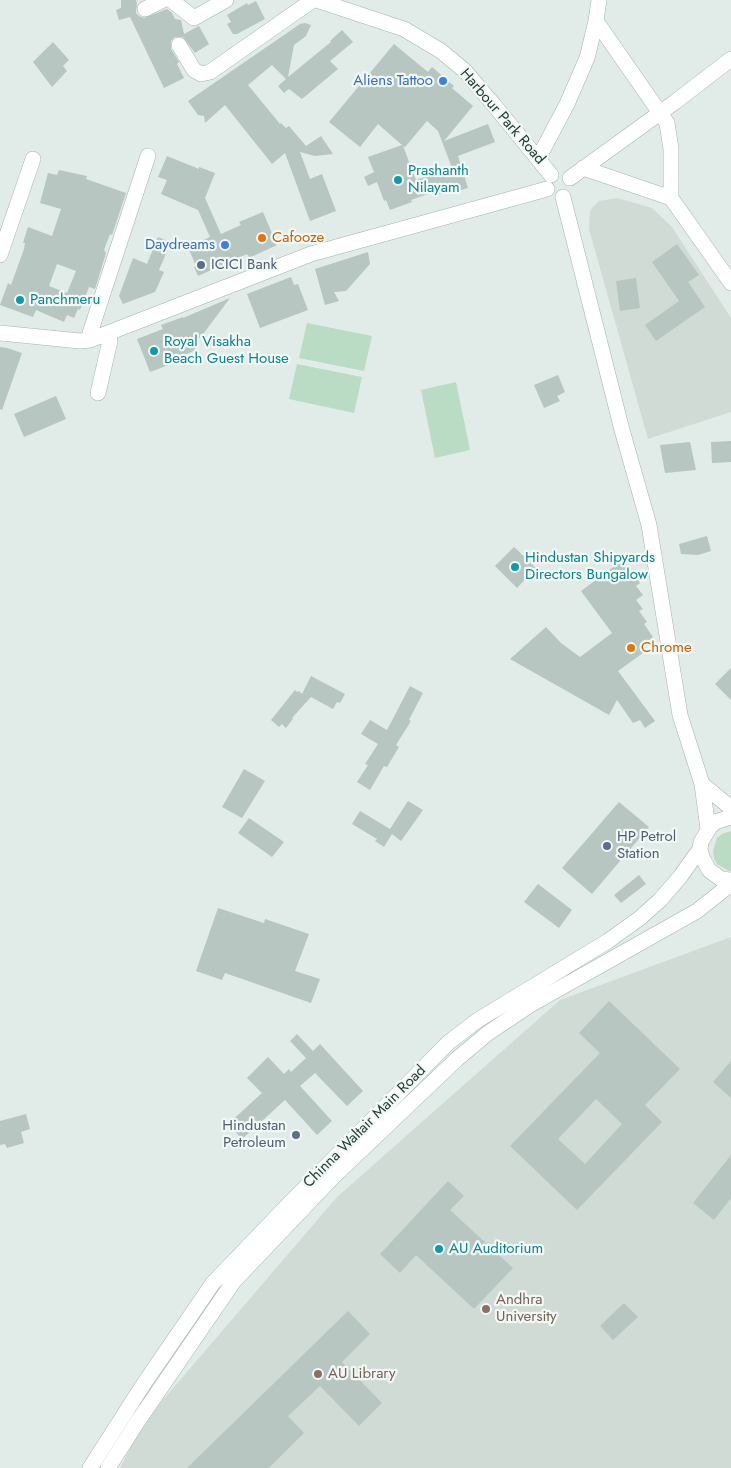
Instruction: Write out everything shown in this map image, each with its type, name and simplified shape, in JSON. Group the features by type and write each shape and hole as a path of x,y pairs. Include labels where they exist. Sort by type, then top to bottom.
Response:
{"street":[{"path":"145,9 163,0"},
{"path":"171,0 194,18 226,0"},
{"path":"179,45 194,70 201,74 210,72 314,0"},
{"name":"Harbour Park Road","path":"314,0 404,30 440,51 471,78 538,159 549,182"},
{"path":"538,159 587,58 599,0"},
{"path":"596,21 667,123 671,149 671,198 731,283"},
{"path":"570,178 731,59"},
{"path":"90,340 90,332 148,156"},
{"path":"0,255 33,160"},
{"path":"583,168 671,198"},
{"path":"0,333 80,341 90,340 311,254 549,182 559,172 564,172 570,178 572,182 571,192 563,197 553,196 549,182"},
{"path":"563,197 622,430 649,525 680,715 702,784 708,829"},
{"path":"98,393 110,340 108,334"},
{"path":"702,784 731,808"},
{"path":"708,829 716,822 731,818"},
{"name":"Chinna Waltair Main Road","path":"90,1468 143,1385 213,1283 293,1199 449,1042 478,1020 608,941 640,918 660,900 680,877 700,849 701,842 708,829"},
{"path":"700,849 709,870 721,878 731,880"},
{"name":"Chinna Waltair Main Road","path":"108,1468 138,1421 234,1282 332,1178 457,1059 488,1033 530,1005 697,911 731,884"}],"shaded area":[{"path":"617,198 652,208 672,227 731,318 731,412 648,439 589,229 590,211 593,207 599,201"},
{"name":"Andhra University","path":"731,937 731,1468 120,1468 145,1421 337,1197 560,1000"}],"green space":[{"path":"307,323 372,336 364,371 299,358"},
{"path":"297,364 362,377 354,413 289,399"},
{"path":"456,382 470,450 435,458 421,390"},
{"path":"731,831 731,871 729,871 717,864 713,851 717,838"}],"building":[{"path":"121,0 136,0 136,13 144,18 167,9 175,19 181,20 184,34 199,26 209,44 195,53 183,37 175,37 171,41 171,49 179,62 177,64 184,78 164,88 130,17 119,20 116,10 121,8"},
{"path":"256,1 265,19 237,34 233,34 227,24 231,22 227,15 247,3 248,5"},
{"path":"300,24 311,25 306,36 294,45 288,77 331,42 342,30 353,42 330,61 338,69 302,99 289,89 284,93 278,86 286,79 272,65 248,85 280,124 286,128 289,126 306,146 321,136 333,154 315,156 300,152 310,179 322,174 336,211 310,221 285,153 272,164 225,105 205,123 204,116 198,115 188,101"},
{"path":"53,42 69,60 63,66 67,71 52,87 33,62"},
{"path":"394,44 428,72 432,67 473,106 444,141 488,124 495,142 458,156 468,188 461,190 460,187 437,195 436,191 390,210 386,200 384,201 377,182 368,186 364,177 374,172 368,157 402,145 378,124 360,147 329,122","holes":["427,121 438,131 452,168 416,180 403,146 405,147"]},
{"path":"167,156 199,169 199,167 215,173 205,198 221,234 241,225 239,222 263,212 277,245 249,258 247,254 198,276 188,247 210,237 198,210 161,194 167,180 158,177"},
{"path":"59,170 87,176 86,179 126,193 112,235 110,234 104,250 106,253 95,289 89,287 80,310 78,309 74,318 67,315 64,322 36,310 33,317 0,305 8,283 11,285 24,249 25,243 23,243 28,227 52,236 61,209 40,203 48,173 57,175","holes":["57,264 76,271 67,293 49,286"]},
{"path":"158,237 171,242 159,270 164,272 155,292 123,304 119,296 133,258 147,264"},
{"path":"677,244 699,275 688,282 705,307 656,341 645,325 679,301 652,262"},
{"path":"368,252 370,264 346,291 334,292 339,301 325,305 315,269"},
{"path":"291,277 294,285 298,284 308,310 260,328 247,294"},
{"path":"636,278 640,308 620,311 616,281"},
{"path":"230,298 201,337 193,342 196,350 170,361 171,364 150,372 137,339 163,329 161,325"},
{"path":"0,347 22,353 2,410 0,409"},
{"path":"558,375 565,392 557,396 560,401 544,408 534,385"},
{"path":"56,396 66,419 24,437 14,414"},
{"path":"731,441 731,462 712,463 711,442"},
{"path":"690,442 696,470 665,473 660,445"},
{"path":"707,536 711,551 698,555 681,554 679,544"},
{"name":"Hindustan Shipyards Directors Bungalow","path":"514,547 536,568 517,588 495,566"},
{"path":"623,560 640,583 636,586 643,595 636,600 643,609 639,611 647,622 644,624 653,637 643,645 647,650 618,671 655,721 645,728 640,720 633,723 617,700 609,715 510,659 546,627 561,643 580,657 612,633 581,591"},
{"path":"731,668 731,700 715,684"},
{"path":"311,676 345,694 340,703 337,702 333,709 311,697 292,718 286,728 282,724 279,727 271,720 295,690 302,694"},
{"path":"410,686 423,693 409,720 411,721 396,745 399,747 387,767 384,766 370,790 357,782 368,765 365,764 378,744 361,734 370,720 387,730"},
{"path":"244,769 265,781 242,818 222,807"},
{"path":"408,801 423,810 401,841 392,834 384,847 375,841 377,839 352,824 360,811 390,829"},
{"path":"619,802 649,827 592,894 562,868"},
{"path":"249,818 284,842 272,857 238,833"},
{"path":"639,875 646,884 621,903 614,895"},
{"path":"538,884 572,910 559,928 524,902"},
{"path":"218,908 264,923 265,919 309,934 295,971 320,979 311,1003 225,973 222,980 196,971"},
{"path":"609,1001 680,1069 645,1105 662,1122 577,1210 510,1146 600,1053 579,1033","holes":["596,1099 622,1124 585,1164 558,1139"]},
{"path":"297,1034 313,1051 320,1044 363,1091 347,1106 315,1073 300,1086 332,1121 317,1135 285,1100 242,1139 228,1124 262,1093 247,1078 268,1057 284,1074 289,1069 291,1072 306,1058 290,1041"},
{"path":"731,1061 731,1098 713,1082"},
{"path":"26,1114 30,1129 21,1132 24,1143 7,1148 5,1144 0,1145 0,1121"},
{"path":"731,1155 731,1198 714,1220 693,1203"},
{"name":"AU Auditorium","path":"448,1181 464,1196 450,1210 513,1268 474,1309 416,1255 400,1273 380,1254"},
{"path":"624,1303 638,1317 613,1340 600,1326"},
{"name":"AU Library","path":"348,1311 370,1334 342,1362 382,1403 359,1426 320,1386 288,1416 304,1433 269,1468 187,1468"}],"place":[{"name":"Aliens Tattoo","path":"443,81"},
{"name":"Prashanth Nilayam","path":"398,180"},
{"name":"Cafooze","path":"262,238"},
{"name":"Daydreams","path":"225,245"},
{"name":"ICICI Bank","path":"201,265"},
{"name":"Panchmeru","path":"20,300"},
{"name":"Royal Visakha Beach Guest House","path":"154,351"},
{"name":"Hindustan Shipyards Directors Bungalow","path":"515,567"},
{"name":"Chrome","path":"631,648"},
{"name":"HP Petrol Station","path":"607,846"},
{"name":"Hindustan Petroleum","path":"296,1135"},
{"name":"AU Auditorium","path":"439,1249"},
{"name":"Andhra University","path":"486,1309"},
{"name":"AU Library","path":"318,1374"}]}
